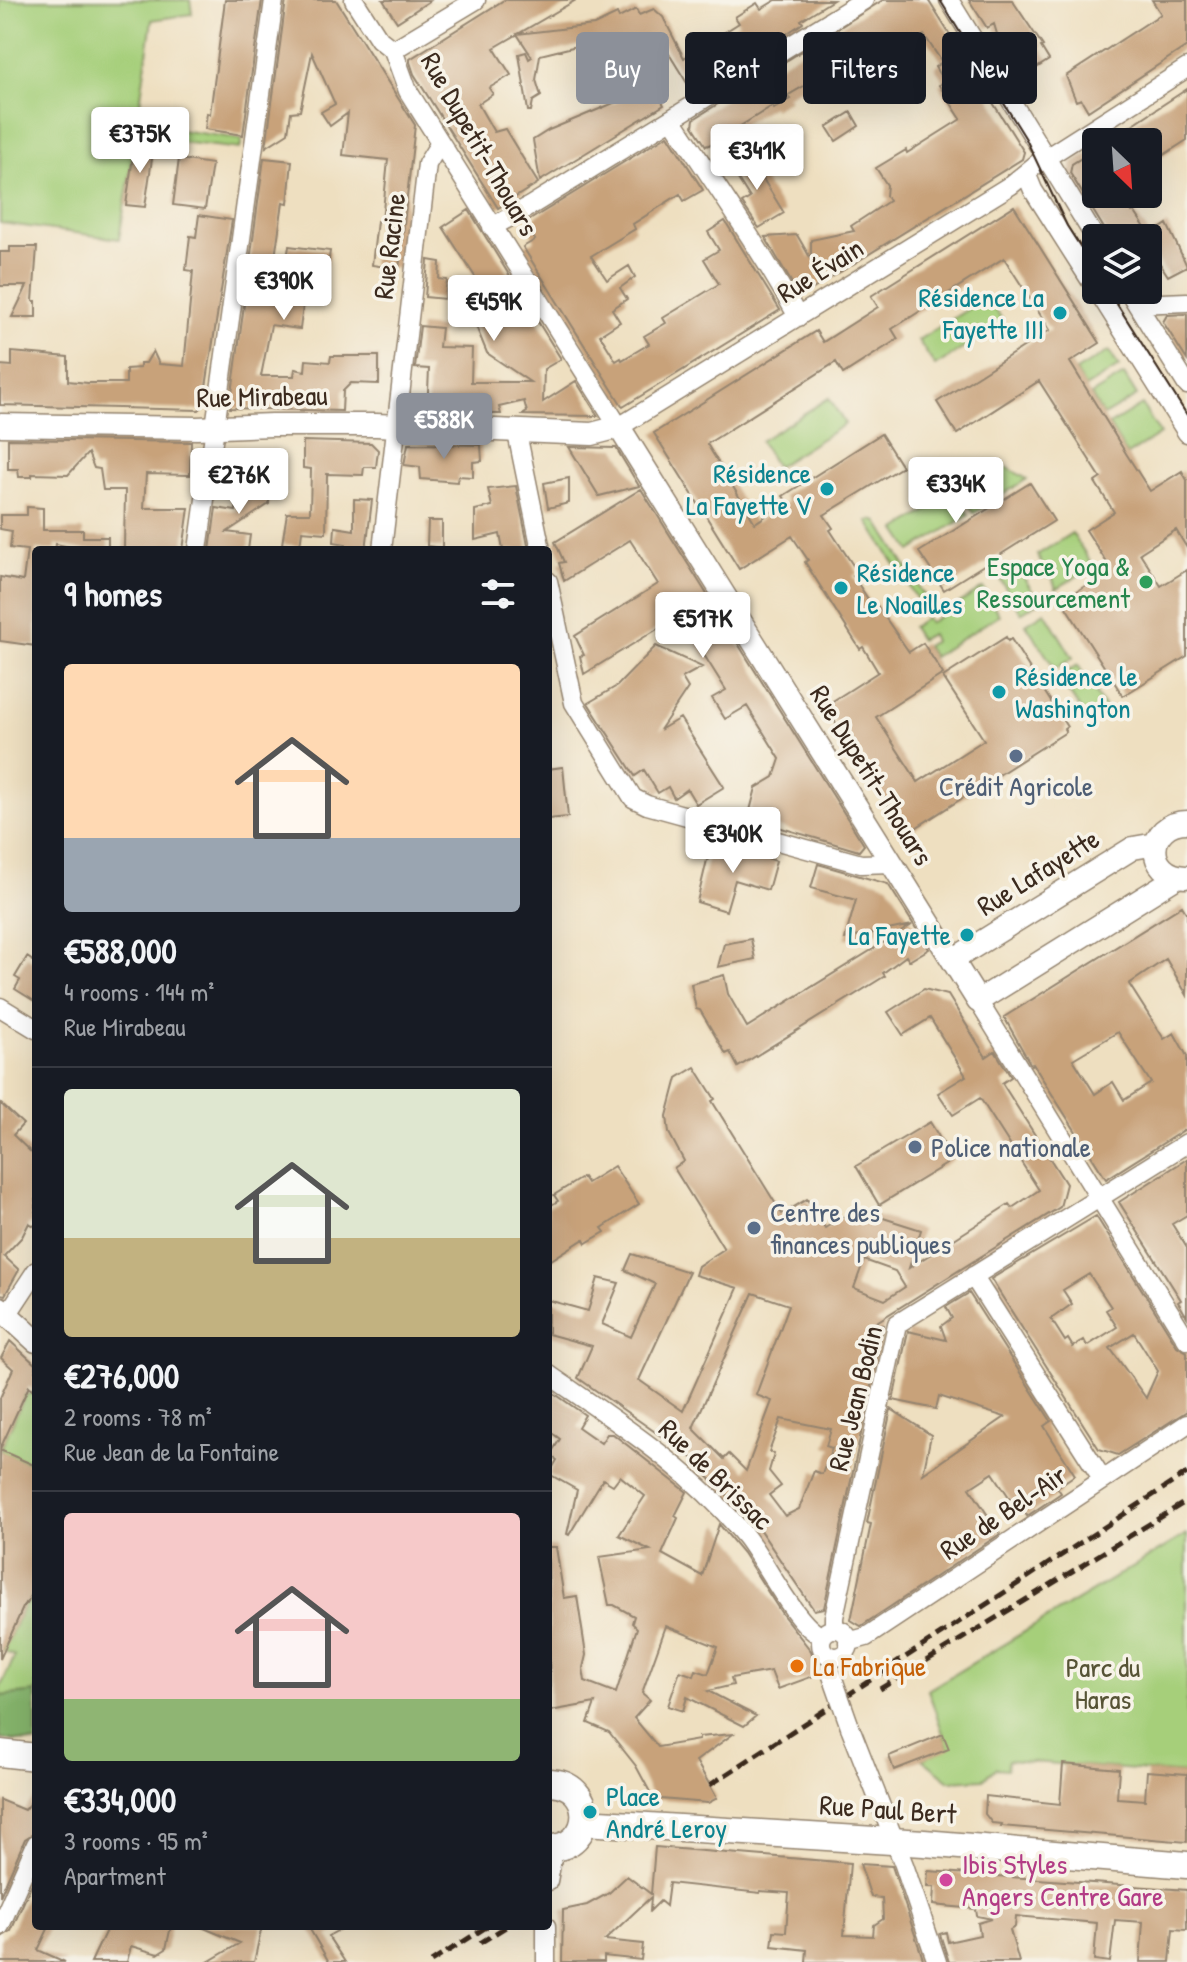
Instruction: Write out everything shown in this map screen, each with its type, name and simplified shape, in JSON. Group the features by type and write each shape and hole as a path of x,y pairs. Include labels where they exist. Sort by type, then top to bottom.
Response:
{"main road":[{"path":"0,1753 32,1757"},
{"path":"552,1782 573,1789 583,1804 584,1822 573,1840 552,1848"},
{"name":"Rue Paul Bert","path":"584,1822 1187,1865"}],"street":[{"path":"199,546 274,0"},
{"name":"Rue Dupetit-Thouars","path":"354,0 379,39 393,50 408,91 440,143 954,959 1187,1340"},
{"path":"393,50 476,0"},
{"path":"492,227 864,0"},
{"path":"949,0 1087,224"},
{"name":"Rue Évain","path":"619,427 1011,185 1047,158 1187,68"},
{"path":"672,119 763,256 798,317"},
{"name":"Rue Racine","path":"382,546 427,164 440,143"},
{"path":"1026,173 1033,190 1082,267"},
{"path":"1162,300 1187,302"},
{"path":"1105,304 1187,433"},
{"path":"1137,304 1187,385"},
{"name":"Rue Mirabeau","path":"0,425 395,426 592,434 619,427"},
{"path":"517,433 540,546"},
{"path":"552,600 574,703 627,791 640,802 861,864 893,863"},
{"name":"Rue Lafayette","path":"954,959 1133,848 1156,844 1167,827 1187,822"},
{"path":"1156,844 1160,866 1182,877"},
{"path":"978,1001 1182,877"},
{"path":"0,1007 32,1027"},
{"name":"Rue Jean Bodin","path":"828,1632 834,1617 897,1324 1187,1143"},
{"path":"32,1276 4,1312 32,1337"},
{"path":"973,1276 1103,1480"},
{"name":"Rue de Brissac","path":"552,1377 658,1451 729,1517 750,1541 806,1625 815,1633 828,1632"},
{"name":"Rue de Bel-Air","path":"832,1665 844,1653 848,1642 866,1637 1187,1424"},
{"path":"848,1642 845,1633 828,1632 821,1648 832,1665 850,1727 937,1962"},
{"path":"0,1926 32,1853"},
{"path":"546,1930 546,1962"}],"green space":[{"path":"0,0 190,0 192,14 152,20 137,124 242,139 240,149 136,137 119,239 0,223"},
{"path":"988,297 1004,323 935,366 918,340"},
{"path":"1109,351 1119,367 1085,388 1076,371"},
{"path":"1124,375 1137,396 1103,416 1091,395"},
{"path":"829,398 845,424 776,467 760,441"},
{"path":"1142,405 1160,434 1127,455 1109,425"},
{"path":"1001,464 1027,479 974,513 959,491"},
{"path":"955,493 969,515 911,551 897,530"},
{"path":"868,522 878,522 927,600 920,604"},
{"path":"1072,533 1093,566 1056,589 1052,576 1049,577 1037,555"},
{"path":"1018,568 1039,602 1021,613 1000,579"},
{"path":"983,588 999,615 933,657 926,646 934,641 931,634 920,640 912,627 926,618 929,623"},
{"path":"1045,612 1073,658 1055,669 1026,624"},
{"path":"1078,665 1106,710 1088,722 1059,677"},
{"path":"32,1393 32,1464 0,1451 25,1395"},
{"name":"Parc du Haras","path":"1187,1534 1187,1774 1008,1760 1007,1769 996,1768 983,1779 950,1781 922,1759 948,1748 928,1690"},
{"path":"32,1595 32,1743 0,1739 0,1684 15,1656 3,1651 25,1603 28,1604"},
{"path":"32,1692 32,1743 0,1739 0,1696"}],"building":[{"path":"225,0 262,0 243,135 205,129 207,113 210,114"},
{"path":"286,0 336,0 415,125 399,269 372,265 377,221 382,221 388,160 343,155 348,113 330,126 321,112 335,104 312,53 300,111 291,112 288,133 266,147"},
{"path":"383,0 431,0 397,22"},
{"path":"504,0 576,0 494,48 511,75 489,88 493,94 478,104 494,132 505,129 538,183 498,208 414,74 410,59"},
{"path":"776,0 833,0 801,20 803,23 787,33 725,32 739,23 735,17 757,3 761,9"},
{"path":"883,0 928,0 948,32 942,32 942,62 926,38 926,32 832,32"},
{"path":"969,0 1012,0 1034,32 996,32 994,24 987,28"},
{"path":"1152,0 1187,0 1187,46 1088,111 1081,99 1076,101 1066,76 1161,14"},
{"path":"636,9 639,15 654,9 663,17 684,58 685,80 669,54 669,32 576,32 576,46 540,55 536,80 541,96 533,101 531,111 528,111 519,54 526,52 529,59 532,57 517,34 594,25 617,14 619,18"},
{"path":"1037,37 1043,46 1049,60 1037,68"},
{"path":"803,50 803,87 787,96 787,60"},
{"path":"942,62 942,79 935,67"},
{"path":"1187,89 1187,140 1162,156 1162,128 1127,128"},
{"path":"612,104 664,105 540,181 533,140 549,130"},
{"path":"718,104 782,104 774,109 772,106 723,137 727,145 706,146 693,126 694,119"},
{"path":"951,104 994,104 1024,152 1022,159 800,297 765,237 797,235 811,259 811,240 854,231 851,226 889,201 887,185 876,168 906,150 907,153 961,119"},
{"path":"851,112 859,126 836,141 827,127"},
{"path":"668,135 703,190 684,201 680,194 633,224 635,229 591,256 607,280 629,266 635,277 620,288 627,299 612,309 620,322 600,335 616,361 649,344 644,336 666,323 663,318 719,284 704,259 719,250 708,232 725,221 780,310 623,407 523,247 535,240 525,223"},
{"path":"135,142 154,145 145,207 126,205"},
{"path":"754,154 767,174 760,174 784,213 759,228 742,203 750,198 731,168"},
{"path":"264,158 292,161 288,203 283,202 275,257 287,259 282,287 305,290 300,329 271,325 261,376 294,376 295,369 305,371 306,360 330,362 331,356 379,356 379,384 351,383 343,391 342,411 230,408"},
{"path":"1082,158 1082,192 1070,173 1072,164"},
{"path":"179,159 212,164 205,209 173,205"},
{"path":"1014,206 1100,343 1070,362 1127,455 1150,491 1182,471 1187,480 1187,548 1176,530 1140,553 1161,586 1187,570 1187,656 1123,696 1062,601 1111,569 1086,530 1114,512 1095,482 1101,478 1039,381 957,434 937,402 1050,330 1004,258 892,329 898,339 843,374 836,362 707,444 755,523 787,502 783,496 881,434 902,467 824,515 833,528 830,530 858,573 853,576 870,602 873,600 909,652 923,643 943,674 876,717 918,782 984,740 943,677 1006,637 1008,641 1011,639 1067,727 1064,729 1066,732 906,834 874,782 877,780 825,706 878,672 863,647 860,649 792,536 739,569 654,433 816,331 823,342 878,307 871,296"},
{"path":"1092,208 1130,208 1143,224 1101,224"},
{"path":"469,210 561,359 544,369 543,402 576,381 598,416 522,415 527,412 524,401 499,407 501,414 427,413 429,369 415,368 420,326 441,328 439,347 472,348 471,382 530,382 487,353 464,297 481,286 443,227"},
{"path":"199,215 232,220 203,406 199,410 0,405 0,365 12,366 12,352 68,357 68,381 88,383 126,383 126,369 140,368 140,363 146,363 153,351 159,364 184,366 193,271 186,270 190,236 196,237"},
{"path":"1167,224 1187,266 1168,276 1162,267 1162,227"},
{"path":"289,246 330,251 328,265 287,259"},
{"path":"10,247 37,247 33,301 36,301 36,317 12,317 27,286 0,286 0,252 10,252"},
{"path":"428,260 440,262 439,279 447,280 445,299 425,297"},
{"path":"1187,314 1187,360 1163,322 1167,315"},
{"path":"8,439 191,442 190,475 146,474 144,508 189,508 184,546 124,546 125,490 103,490 100,469 94,468 88,453 68,475 32,474 32,477 19,477 18,469 8,469"},
{"path":"303,441 371,443 378,450 376,467 364,467 363,475 327,474 326,533 302,531 300,546 282,544 287,513 310,513 311,469 303,468"},
{"path":"408,444 481,445 482,461 473,462 473,477 458,476 457,482 421,479 420,467 404,465"},
{"path":"569,447 616,448 639,486 599,496"},
{"path":"242,476 256,477 269,490 269,504 227,532 250,535 249,546 211,546 216,508 236,511 237,489 241,489"},
{"path":"569,478 569,503 548,508 544,483"},
{"path":"1030,483 1054,521 944,590 919,552"},
{"path":"516,486 528,546 502,546 500,534 475,540 475,510 492,506 488,489"},
{"path":"641,489 864,845 859,851 748,818 756,788 774,777 780,759 747,706 725,719 712,698 726,690 682,620 685,617 682,614 584,674 580,656 584,655 575,636 658,584 630,540 564,581 559,563 564,562 555,542"},
{"path":"354,499 372,500 366,546 346,546 334,542 335,527 354,530"},
{"path":"27,507 43,508 43,530 83,530 83,537 108,537 108,546 32,546 32,645 0,641 0,577 23,581 27,550 10,548 12,531 0,529 0,515 27,515"},
{"path":"428,521 442,521 442,546 427,546"},
{"path":"656,646 702,667 682,678 688,688 660,730 680,718 724,787 696,804 687,789 674,798 668,787 658,793 644,770 635,776 588,703 617,686"},
{"path":"563,767 568,817 552,819 552,768"},
{"path":"733,846 776,861 768,890 735,880 726,911 697,902 707,860"},
{"path":"818,864 888,884 929,949 909,961 906,956 883,973 885,976 738,1067 730,1052 726,1054 700,1010 696,1009 691,984 724,975 728,994 747,1027 912,925 845,939 856,900 811,888"},
{"path":"1182,906 1187,914 1187,995 1166,959 1129,984 1164,1039 1174,1033 1187,1056 1187,1128 1106,1179 1031,1065 1004,1017","holes":["1118,1032 1151,1083 1124,1100 1113,1082 1095,1094 1073,1059"]},
{"path":"751,939 755,959 718,967 724,944"},
{"path":"27,957 32,960 32,1000 15,989 20,980 15,977"},
{"path":"924,989 948,995 986,1057 995,1051 1011,1077 1002,1083 1066,1184 1060,1207 875,1323 884,1325 824,1608 814,1610 747,1511 745,1518 728,1496 696,1465 698,1462 578,1378 592,1346 552,1335 552,1301 588,1311 598,1278 619,1283 602,1324 631,1337 655,1284 625,1270 632,1254 689,1272 639,1380 683,1411 738,1288 695,1275 698,1266 724,1249 674,1168 684,1161 669,1133 667,1116 677,1078 695,1067 715,1099 712,1101 782,1214 807,1199 825,1228 845,1216 855,1219 858,1210 921,1230 909,1268 1009,1204 1012,1208 1039,1190 980,1098 953,1115 938,1093 966,1076 930,1018 903,1035 888,1012","holes":["864,1260 895,1271 905,1287 885,1300 854,1288","753,1293 789,1305 756,1395 772,1401 746,1471 729,1454 724,1459 693,1428","781,1419 831,1429 826,1446 832,1448 822,1474 814,1471 799,1509 785,1516 769,1495 781,1486 769,1471 774,1454 769,1452"]},
{"path":"0,1103 23,1124 13,1135 32,1153 32,1225 29,1223 22,1237 4,1256 19,1270 5,1295 0,1294"},
{"path":"930,1122 953,1160 879,1205 856,1166"},
{"path":"1187,1159 1187,1215 1172,1224 1187,1248 1187,1317 1178,1302 1181,1300 1119,1202"},
{"path":"614,1166 639,1204 602,1228 605,1232 586,1243 584,1239 552,1259 552,1205 558,1201 554,1195 583,1177 587,1183"},
{"path":"1096,1216 1177,1346 1187,1352 1187,1411 1118,1455 1099,1449 991,1279","holes":["1089,1274 1111,1307 1106,1310 1117,1327 1087,1346 1084,1340 1073,1347 1068,1339 1065,1341 1051,1319 1072,1304 1063,1290","1134,1333 1158,1371 1146,1398 1110,1348"]},
{"path":"969,1293 1051,1421 1044,1426 1075,1475 1057,1487 1061,1493 1027,1516 1021,1507 1017,1509 993,1473 970,1488 1000,1534 861,1626 851,1620 891,1409 931,1435 923,1474 1005,1417 939,1396 936,1409 893,1400 908,1331 946,1340 941,1326 952,1318 946,1307"},
{"path":"10,1341 32,1361 32,1389 29,1386 0,1449 0,1398 13,1369 1,1358"},
{"path":"552,1392 585,1415 578,1427 601,1443 607,1434 613,1434 687,1492 662,1554 702,1576 719,1524 743,1553 782,1614 811,1651 819,1674 778,1689 771,1671 731,1678 733,1685 708,1691 756,1716 744,1726 687,1697 683,1711 668,1706 680,1671 694,1676 696,1670 708,1674 718,1647 666,1626 642,1693 650,1700 634,1718 658,1747 699,1740 699,1737 733,1734 696,1761 717,1798 708,1803 649,1798 650,1792 636,1766 609,1732 588,1723 595,1703 552,1711 552,1547 556,1547 564,1598 577,1596 586,1655 583,1668 585,1681 616,1693 637,1628 632,1623 634,1616 609,1605 599,1557 650,1550 619,1535 645,1496 620,1476 613,1485 603,1479 567,1534 577,1490 552,1476 557,1460 552,1456 552,1452 560,1439 552,1433"},
{"path":"0,1450 32,1464 32,1594 0,1659"},
{"path":"943,1734 949,1749 894,1770 889,1756"},
{"path":"1063,1764 1119,1769 1117,1798 1145,1800 1147,1771 1187,1774 1187,1842 1001,1826 992,1823 985,1814 986,1796 1060,1804"},
{"path":"0,1800 24,1810 32,1801 32,1835 25,1839 0,1896"},
{"path":"655,1847 850,1863 844,1935 873,1936 874,1925 883,1919 882,1898 871,1897 860,1864 892,1866 924,1962 806,1962 807,1950 772,1946 774,1931 786,1932 789,1893 760,1893 669,1883 666,1906 660,1901 650,1911 651,1897 605,1940 643,1944 641,1960 604,1956 604,1962 562,1962 563,1910 587,1905 609,1893 627,1876 651,1894"},
{"path":"928,1871 1187,1890 1187,1930 1173,1929 1170,1962 1140,1962 1143,1922 1115,1920 1110,1962 1094,1960 1097,1923 1016,1916 1015,1927 1010,1930 1019,1962 949,1962 940,1934 946,1932 948,1942 980,1935 978,1923 992,1919 977,1916 976,1909 933,1905 934,1887 927,1887"},
{"path":"32,1883 32,1930 48,1930 38,1950 65,1962 0,1962 0,1938 11,1931"},
{"path":"106,1930 170,1930 166,1949 158,1954 131,1946 127,1962 91,1962"},
{"path":"209,1930 261,1930 254,1962 208,1962 240,1943"},
{"path":"310,1930 339,1930 328,1936 345,1962 329,1962"}],"tram line":[{"path":"940,0 1026,139 1067,226 1082,249"},
{"path":"1117,304 1187,415"}],"railway":[{"path":"710,1785 1187,1473"},
{"path":"880,1689 1187,1501"},
{"path":"431,1962 482,1930"},
{"path":"480,1943 501,1930"}],"place":[{"name":"Résidence La Fayette III","path":"1060,313"},
{"name":"Résidence La Fayette V","path":"827,489"},
{"name":"Espace Yoga & Ressourcement","path":"1146,582"},
{"name":"Résidence Le Noailles","path":"841,588"},
{"name":"Résidence le Washington","path":"999,692"},
{"name":"Crédit Agricole","path":"1016,756"},
{"name":"La Fayette","path":"967,935"},
{"name":"Police nationale","path":"915,1147"},
{"name":"Centre des finances publiques","path":"754,1228"},
{"name":"La Fabrique","path":"797,1666"},
{"name":"Place André Leroy","path":"590,1812"},
{"name":"Ibis Styles Angers Centre Gare","path":"946,1880"}]}
